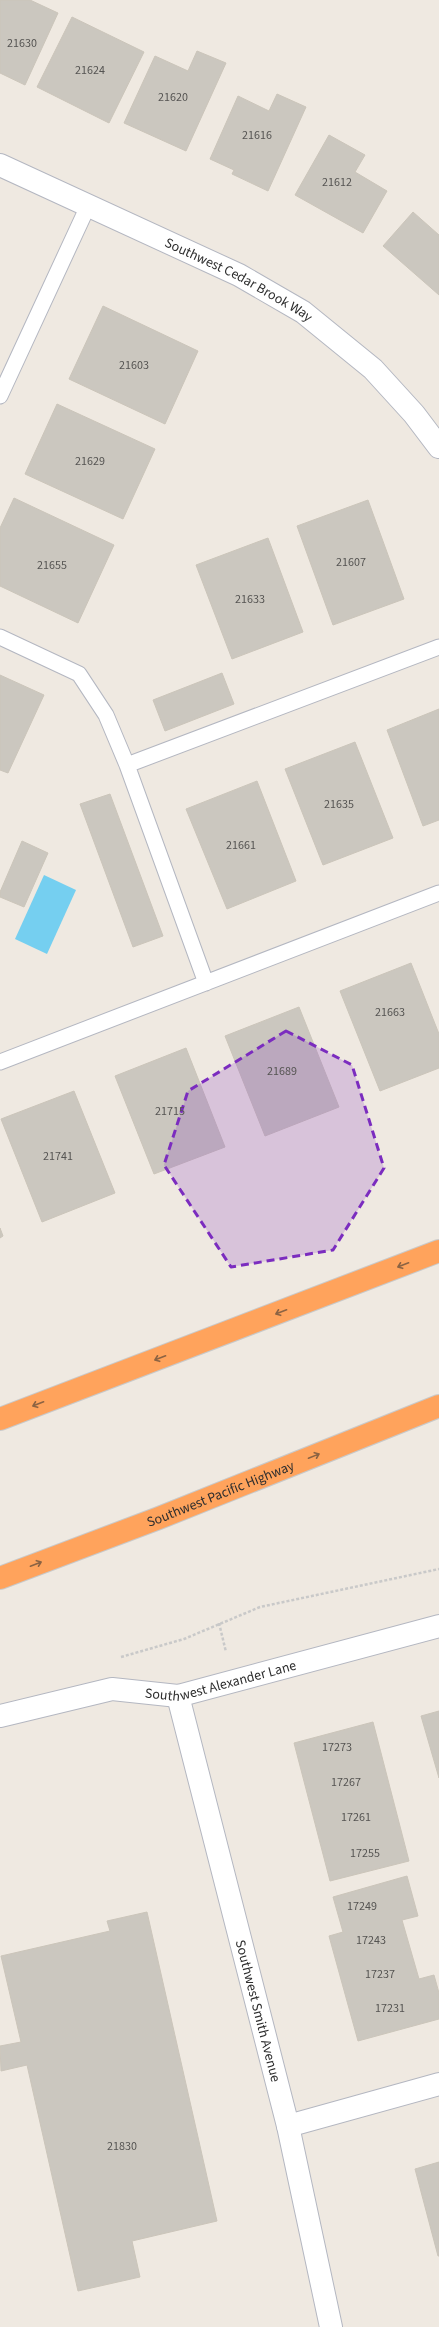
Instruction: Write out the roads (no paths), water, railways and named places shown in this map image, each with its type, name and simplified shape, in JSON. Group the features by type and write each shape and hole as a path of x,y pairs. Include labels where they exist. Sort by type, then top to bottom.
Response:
{"highway":[{"path":"0,1419 439,1251"},
{"name":"Southwest Pacific Highway","path":"0,1578 166,1515 439,1406"}],"street":[{"name":"Southwest Cedar Brook Way","path":"0,165 239,275 303,312 374,369 414,414 439,447"},
{"name":"Southwest Alexander Lane","path":"0,1716 112,1689 178,1696 439,1626"},
{"name":"Southwest Smith Avenue","path":"178,1696 288,2126 331,2327"},
{"path":"288,2126 439,2084"}],"lane":[{"path":"0,396 88,206"},
{"path":"0,637 79,674 106,715 127,765 206,983"},
{"path":"127,765 439,647"},
{"path":"0,1062 439,893"}],"water":[{"path":"44,875 76,890 47,954 15,939"}]}
